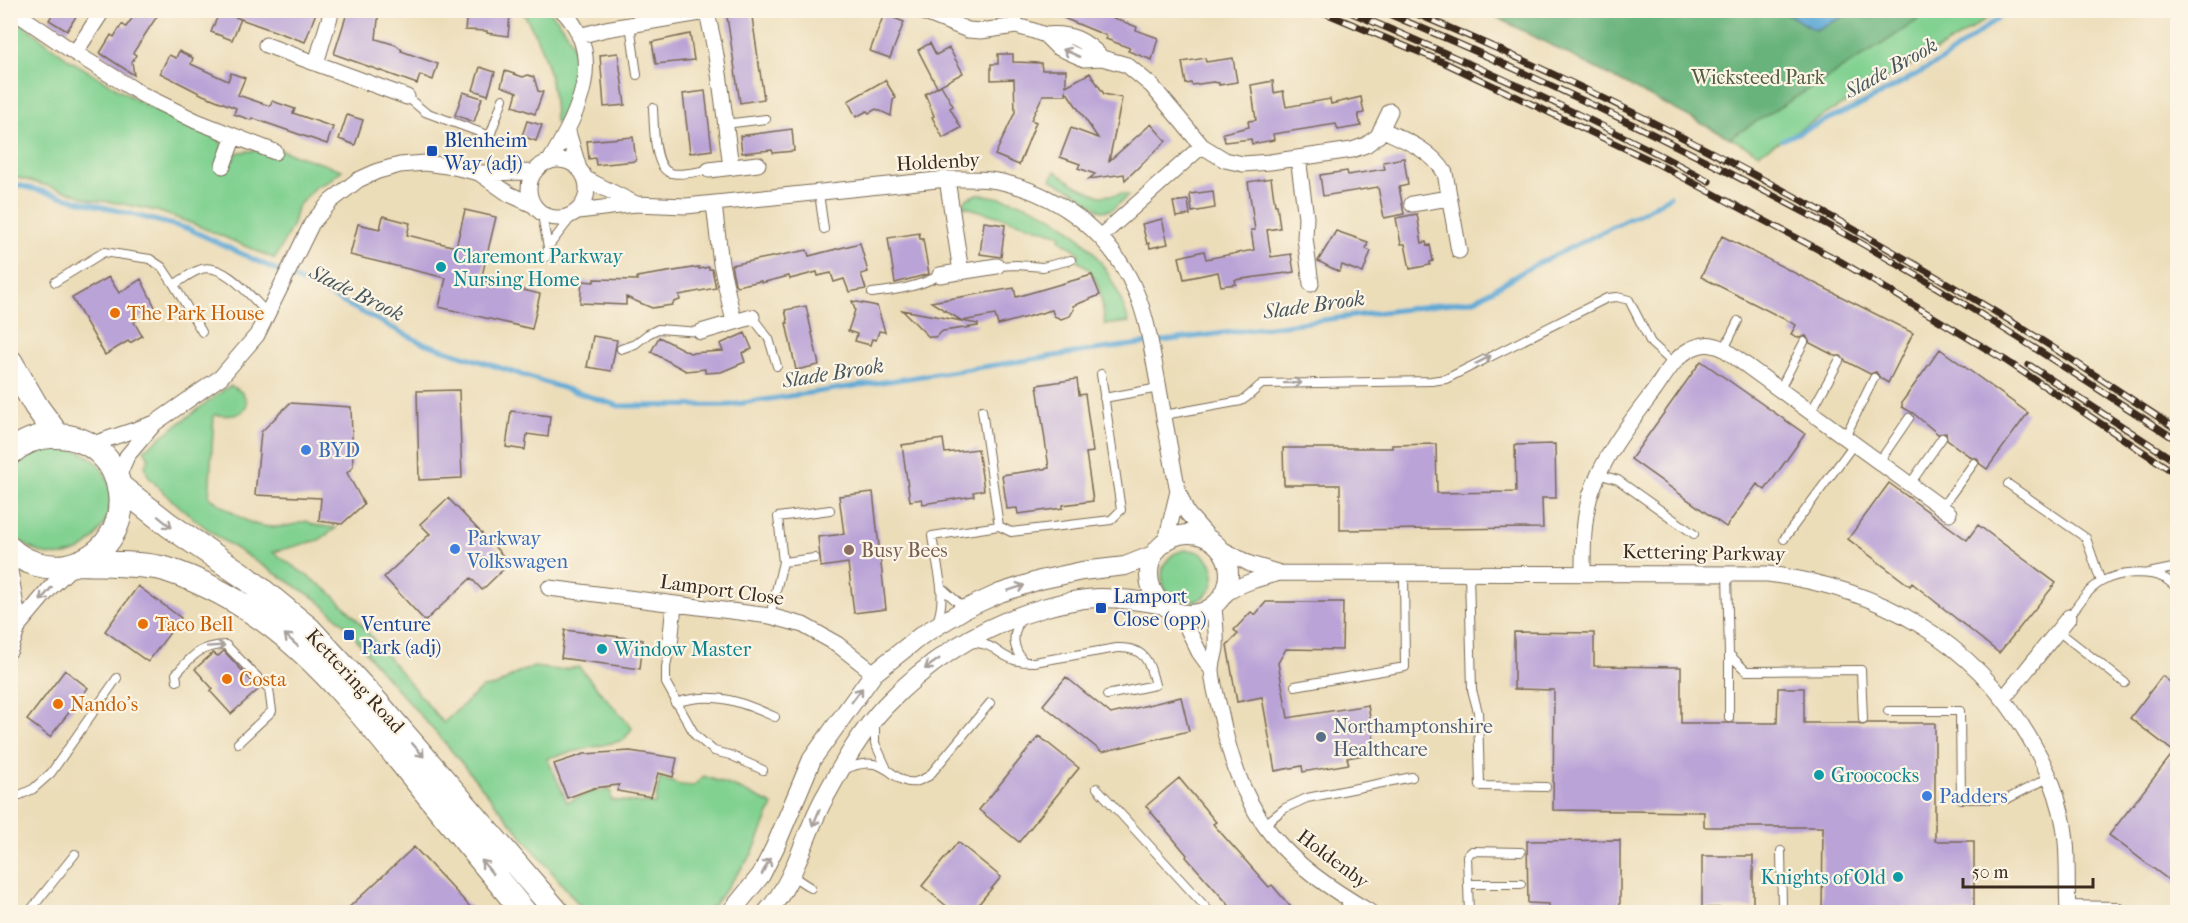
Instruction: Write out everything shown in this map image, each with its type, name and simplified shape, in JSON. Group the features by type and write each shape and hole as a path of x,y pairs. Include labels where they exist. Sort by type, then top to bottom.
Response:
{"main road":[{"path":"10,361 36,406 58,436"},
{"path":"10,453 35,439 58,436 80,440 90,445"},
{"name":"Kettering Road","path":"90,445 106,460 118,482 169,525 248,579 309,629 377,703 557,912"},
{"path":"77,563 99,550 114,531 121,509 118,482"},
{"name":"Kettering Road","path":"10,549 27,561 43,566 59,567 77,563 163,568 220,591 257,613 282,633 362,713 524,912"}],"street":[{"path":"12,10 143,95 196,121 275,152"},
{"path":"75,53 103,10"},
{"path":"316,63 332,10"},
{"path":"549,162 568,132 584,90 586,74 579,36 562,10"},
{"path":"918,10 968,30 981,31 1016,26 1045,35 1056,47 1084,59 1102,57 1127,65 1152,86 1202,146 1225,160 1243,165 1352,150 1366,145 1378,136 1390,111"},
{"path":"579,36 630,24 706,11 715,46 731,167"},
{"path":"266,45 407,97"},
{"path":"1381,129 1432,156 1445,173 1459,251"},
{"path":"479,173 537,210 555,219 565,219 583,205 586,194 568,132"},
{"path":"223,166 234,136"},
{"path":"1101,236 1202,146"},
{"path":"1298,158 1306,217 1305,238 1311,284"},
{"path":"537,210 528,195 529,182 533,172 542,164 563,161 575,165 582,174"},
{"path":"118,482 128,456 155,423 221,377 256,336 312,223 331,201 358,180 400,165 417,164 454,166 479,173 533,172"},
{"path":"709,170 758,164"},
{"name":"Holdenby","path":"582,174 636,204"},
{"path":"947,179 960,272"},
{"name":"Holdenby","path":"575,213 636,204 686,206 714,204 947,179 976,179 1006,183 1041,194 1072,212 1101,236 1124,266 1137,292 1147,326 1178,491 1187,513 1215,543"},
{"path":"1412,204 1449,198"},
{"path":"714,204 721,264 734,322"},
{"path":"940,275 997,266"},
{"path":"701,332 752,317"},
{"path":"1583,573 1585,520 1598,474 1613,447 1674,364 1687,351 1701,344 1712,344 1724,349 1945,510"},
{"path":"90,445 155,423"},
{"name":"Holdenby","path":"1167,541 1178,491"},
{"path":"731,912 761,875 775,848 812,759 874,673 935,627 964,609 1000,593 1040,580 1082,571 1125,566 1153,555 1177,535 1199,535 1215,543 1227,558 1230,571 1229,583 1219,601 1203,612 1191,614 1135,599 1099,597 1063,602 1022,614 962,643 921,672 885,706 854,748 825,797 791,875 767,912"},
{"name":"Kettering Parkway","path":"1215,543 1250,564 1280,573"},
{"path":"1153,555 1149,568 1149,582 1155,595 1172,609"},
{"path":"10,650 19,625 51,587 77,563"},
{"path":"10,570 19,625"},
{"name":"Kettering Parkway","path":"1219,601 1234,588 1280,573 1727,573 1797,578 1867,598 1898,612 1950,646 1983,674 2019,719 2050,777 2061,809 2067,852 2067,909"},
{"name":"Lamport Close","path":"549,588 770,616 803,625 837,644 874,673"},
{"name":"Holdenby","path":"1219,601 1212,670 1229,750 1239,780 1264,825 1282,848 1346,906 1370,912"},
{"path":"670,645 674,604"},
{"name":"Holdenby","path":"1172,609 1212,670"},
{"path":"2004,698 2069,617"}],"lane":[{"path":"1016,26 1021,10"},
{"path":"630,24 637,75"},
{"path":"407,97 425,112 490,136 503,99"},
{"path":"653,108 657,154 666,170 672,174 709,170"},
{"path":"725,124 766,119"},
{"path":"819,193 824,229"},
{"path":"537,210 548,246 546,257"},
{"path":"548,246 575,213"},
{"path":"55,282 104,252 150,259 162,267 202,332"},
{"path":"997,266 1043,267 1071,260"},
{"path":"174,285 200,269 210,268 225,272 268,314"},
{"path":"872,293 910,288 940,275"},
{"path":"1164,415 1241,401 1250,397 1253,390 1262,384 1446,379 1607,298 1617,297 1629,300 1651,343 1674,364"},
{"path":"752,317 769,339 777,366"},
{"path":"1724,349 1738,321"},
{"path":"621,349 635,344 658,329 701,332"},
{"path":"1780,389 1804,342"},
{"path":"1811,412 1839,361"},
{"path":"935,627 941,612 943,589 932,536 999,526 1011,532 1111,520 1122,510 1101,374"},
{"path":"1784,539 1849,440 1874,378"},
{"path":"1104,398 1159,388"},
{"path":"982,410 999,526"},
{"path":"1879,462 1909,418"},
{"path":"1910,484 1942,438"},
{"path":"1945,510 1974,464"},
{"path":"1598,474 1618,480 1694,534"},
{"path":"2008,484 2086,538 2102,582"},
{"path":"770,616 783,562 778,517 830,510"},
{"path":"783,562 815,558"},
{"path":"2069,617 2086,595 2102,582 2124,575 2178,567"},
{"path":"1295,686 1405,667 1404,573"},
{"path":"1469,573 1472,690 1478,712 1480,786 1546,787"},
{"path":"1727,573 1730,718"},
{"path":"2143,574 2165,579 2178,588"},
{"path":"943,589 964,609"},
{"path":"1022,614 1013,640 1017,653 1024,662"},
{"path":"2058,631 2125,683"},
{"path":"962,643 986,644 1012,660 1024,662 1117,648 1129,647 1138,651 1151,667 1155,685 1107,695"},
{"path":"177,681 176,674 195,653 208,645 226,645 269,689 272,711 238,743"},
{"path":"670,645 666,682 675,703 694,735 714,751 730,755 763,770"},
{"path":"1729,654 1746,671 1861,670 1863,719"},
{"path":"10,796 20,795 33,789 51,773 117,678"},
{"path":"675,703 692,698 716,697 748,705 775,717"},
{"path":"836,778 845,769 855,765 873,763 886,767 903,780 915,782 928,776 990,703"},
{"path":"1888,711 1960,711 1961,800 2007,799 2050,777"},
{"path":"876,718 875,743 886,767"},
{"path":"1264,825 1286,808 1307,798 1412,777"},
{"path":"1097,788 1210,912"},
{"path":"1469,912 1467,856 1472,851 1521,852"},
{"path":"1776,912 1782,905 1781,851"},
{"path":"29,912 75,854"},
{"path":"791,875 811,888"},
{"path":"1468,884 1521,884"},
{"path":"2067,909 2116,906 2125,912"}],"green space":[{"path":"522,11 549,11 567,33 574,51 577,69 575,85 558,123 555,122 553,92 542,50"},
{"name":"Wicksteed Park","path":"1485,11 1998,11 1956,39 1759,153"},
{"name":"Wicksteed Park","path":"1485,11 1782,11 1815,30 1856,11 1931,11 1730,138"},
{"path":"10,15 71,61 140,102 194,129 214,135 222,144 222,151 233,160 237,153 274,148 342,170 327,182 315,187 297,207 293,224 275,259 157,211 92,200 11,176"},
{"path":"1055,171 1077,186 1100,196 1124,194 1128,196 1111,210 1101,211 1076,192 1051,180"},
{"path":"977,194 1006,199 1032,207 1054,218 1074,233 1092,250 1107,271 1129,322 1105,325 1096,280 1085,266 1077,261 1079,252 1060,240 1061,235 963,206 966,199"},
{"path":"231,386 242,392 246,406 240,413 234,415 214,415 209,497 244,520 265,527 307,521 314,525 336,528 319,540 273,552 329,591 355,617 443,723 482,688 496,686 519,672 534,667 559,670 579,667 632,728 624,740 547,758 567,802 595,791 611,790 611,800 655,804 660,778 680,785 693,786 704,776 740,789 773,805 752,854 714,905 703,912 585,912 445,743 374,663 349,629 318,600 222,540 197,521 166,495 148,476 145,465 149,458 144,450"},
{"path":"46,446 83,453 102,469 110,490 108,513 98,533 82,548 61,555 37,551 11,532 10,470 26,455"},
{"path":"1183,550 1193,550 1207,557 1214,576 1207,595 1193,602 1183,602 1173,598 1166,591 1162,581 1162,571 1166,561 1173,554"}],"water":[{"path":"1782,11 1856,11 1815,30"}],"building":[{"path":"55,10 80,10 67,31 49,20"},
{"path":"138,10 161,10 133,53 136,55 132,62 134,75 100,53 111,35 114,37 122,24 126,27"},
{"path":"222,10 317,10 305,42 241,19 232,40 211,32"},
{"path":"348,10 379,10 376,39 396,45 401,51 438,64 433,80 420,75 417,84 334,54"},
{"path":"726,10 751,10 764,99 740,103"},
{"path":"1044,10 1093,10 1137,27 1136,30 1158,38 1152,60 1128,51 1130,48 1106,39 1107,36"},
{"path":"467,11 510,15 508,36 487,33 487,31 465,30"},
{"path":"884,14 904,22 890,58 870,51"},
{"path":"690,34 694,60 656,64 652,42"},
{"path":"930,43 936,55 949,48 963,73 937,87 918,50"},
{"path":"179,51 193,58 191,64 228,81 231,73 245,78 238,95 270,106 272,101 295,109 293,113 333,127 327,144 234,114 236,108 203,95 160,73 169,55 176,58"},
{"path":"618,53 625,105 604,107 600,55"},
{"path":"998,54 1013,54 1013,62 1041,63 1042,70 1066,70 1066,86 1090,73 1104,94 1122,98 1109,161 1151,124 1166,141 1125,180 1124,174 1089,179 1095,174 1078,168 1080,164 1060,157 1071,128 1098,138 1066,91 1066,95 1043,95 1031,120 1036,122 1019,165 995,155 1015,112 1014,79 991,80 991,64 998,64"},
{"path":"1205,58 1206,62 1233,58 1237,82 1219,85 1213,82 1186,84 1182,62"},
{"path":"480,67 495,72 488,95 473,90"},
{"path":"505,71 523,77 528,75 534,77 538,91 543,92 535,114 513,106 517,92 501,86"},
{"path":"885,80 896,98 893,100 891,116 876,109 856,117 848,101"},
{"path":"1273,81 1274,93 1283,91 1286,107 1330,99 1331,104 1361,97 1364,113 1358,114 1361,126 1338,130 1336,124 1273,134 1274,140 1252,144 1251,139 1225,142 1223,133 1249,127 1248,121 1256,120 1251,85"},
{"path":"941,85 953,106 950,108 961,128 943,138 932,117 934,116 925,94"},
{"path":"705,91 712,150 690,153 683,94"},
{"path":"463,92 482,98 474,122 455,115"},
{"path":"347,115 363,120 355,145 339,139"},
{"path":"527,121 542,125 536,141 522,136"},
{"path":"792,129 794,151 773,153 772,150 742,153 740,136"},
{"path":"633,137 636,161 596,165 595,158 589,159 587,141"},
{"path":"1404,158 1408,185 1399,187 1404,214 1384,218 1378,187 1323,196 1320,175 1347,171 1348,175 1385,169 1383,162"},
{"path":"1271,178 1280,228 1267,230 1271,257 1291,254 1294,272 1235,280 1236,284 1221,286 1218,272 1184,279 1179,257 1204,251 1206,259 1254,250 1251,230 1255,230 1248,182"},
{"path":"1213,191 1215,208 1192,212 1190,194"},
{"path":"1188,200 1190,215 1176,217 1173,202"},
{"name":"Claremont Parkway Nursing Home","path":"465,210 496,217 481,280 540,294 532,329 439,307 446,278 350,255 358,224 380,229 383,216 410,223 407,235 456,247"},
{"path":"1417,214 1422,243 1426,242 1427,246 1430,245 1433,261 1430,265 1410,269 1405,244 1401,244 1396,218"},
{"path":"1162,219 1168,244 1150,248 1142,224"},
{"path":"984,222 1005,225 1001,257 980,254"},
{"path":"1336,231 1368,242 1366,249 1371,251 1363,273 1342,265 1339,272 1318,261"},
{"path":"919,233 920,239 923,239 929,274 895,283 888,238"},
{"path":"1722,236 1913,333 1888,383 1876,372 1870,374 1845,361 1841,356 1835,356 1810,343 1806,336 1799,338 1791,334 1796,325 1701,277"},
{"path":"860,243 868,272 861,274 866,289 849,292 844,279 834,282 831,273 818,276 817,272 790,279 789,276 761,283 761,281 737,286 735,284 731,265 807,250 809,256"},
{"path":"699,267 699,269 709,267 712,269 716,288 679,295 680,300 672,305 652,308 626,297 626,305 580,303 582,281 637,280 637,277"},
{"path":"1092,275 1100,295 1073,306 1074,309 1070,316 1061,319 1054,316 1052,310 998,325 995,315 962,321 931,302 1014,288 1016,297"},
{"name":"The Park House","path":"109,277 119,293 141,279 156,309 134,322 142,336 130,343 128,341 105,355 72,298"},
{"path":"852,301 877,306 885,332 879,331 876,340 872,339 870,345 855,341 857,334 848,331 855,310"},
{"path":"806,306 819,365 796,370 785,310"},
{"path":"902,310 978,324 978,326 943,331 935,337 929,337"},
{"path":"745,333 752,349 742,353 745,362 721,372 705,373 705,369 686,371 651,352 659,337 690,353 723,351 720,344"},
{"path":"593,336 617,340 611,371 587,367"},
{"path":"1940,349 2028,413 1987,469 1980,464 1977,458 1972,458 1947,440 1946,433 1938,434 1913,413 1902,407 1902,402"},
{"path":"1701,361 1805,434 1765,490 1757,484 1726,527 1631,459"},
{"path":"1077,379 1079,395 1085,394 1093,452 1086,453 1093,501 1018,514 1017,508 1007,509 1002,475 1049,468 1037,385"},
{"path":"459,390 462,478 419,480 417,391"},
{"name":"BYD","path":"290,403 351,407 353,467 347,473 364,504 342,524 319,521 321,498 255,495 261,432"},
{"path":"511,411 550,416 548,437 527,434 525,450 506,447"},
{"path":"943,439 945,453 978,449 984,490 973,492 974,496 923,504 922,499 910,501 902,445"},
{"path":"1436,444 1437,493 1516,492 1515,445 1555,444 1556,498 1542,498 1543,528 1340,530 1340,485 1284,485 1283,448 1392,448 1392,445"},
{"path":"1889,483 1967,540 1978,525 2056,583 1999,653 1912,583 1910,586 1848,539"},
{"name":"Busy Bees","path":"873,492 886,609 854,613 848,563 821,567 818,537 844,534 839,496"},
{"name":"Parkway Volkswagen","path":"448,498 510,563 482,590 471,578 425,621 384,577 430,534 420,524"},
{"name":"Taco Bell","path":"138,586 181,618 148,662 105,631"},
{"path":"1266,602 1343,602 1342,650 1286,649 1278,663 1288,718 1368,705 1376,753 1347,758 1349,764 1303,772 1302,766 1275,771 1262,697 1237,702 1227,645 1238,634 1234,630 1251,612 1255,615"},
{"name":"Window Master","path":"565,630 643,640 640,669 561,658"},
{"path":"1514,632 1594,633 1594,666 1681,667 1681,723 1777,723 1778,688 1804,688 1804,723 1859,723 1863,725 1867,723 1935,723 1935,841 1974,841 1974,912 1822,912 1823,827 1704,827 1704,812 1553,810 1554,690 1514,689"},
{"name":"Costa","path":"224,651 259,689 231,714 210,691 213,689 195,669 213,653 218,656"},
{"name":"Nando's","path":"65,670 88,688 50,737 27,720"},
{"path":"2162,676 2178,688 2178,887 2109,835 2174,752 2130,718"},
{"path":"1066,677 1111,714 1181,697 1189,731 1102,752 1043,705"},
{"path":"1039,736 1079,768 1019,842 979,810"},
{"path":"630,751 677,758 673,777 658,773 651,797 617,791 619,785 594,788 567,798 554,764 584,754"},
{"path":"1179,778 1216,822 1213,824 1269,887 1272,885 1295,912 1235,912 1186,857 1187,855 1146,806"},
{"path":"1620,840 1620,912 1549,912 1549,904 1528,903 1527,841"},
{"path":"958,842 1001,877 972,912 954,912 922,886"},
{"path":"414,847 475,912 344,912"},
{"path":"1702,856 1753,856 1753,908 1702,908"}],"waterway":[{"name":"Slade Brook","path":"1782,140 1863,104 1944,59 2009,10"},
{"name":"Slade Brook","path":"10,183 189,229 321,291 420,342 619,406 730,405 1094,350 1475,300 1531,267 1647,210 1670,196"}],"railway":[{"path":"1318,10 1443,62 1656,163 1840,261 2005,360 2178,475"},
{"path":"1345,10 1529,91 1709,181"},
{"path":"1379,10 1560,89 1678,147 1852,238 1976,311 2178,441"},
{"path":"1407,10 1566,80 1721,157 1797,198 1948,283 2022,328 2178,430"},
{"path":"2029,365 2178,463"}],"place":[{"name":"Blenheim Way (adj)","path":"432,151"},
{"name":"Claremont Parkway Nursing Home","path":"441,267"},
{"name":"The Park House","path":"115,313"},
{"name":"BYD","path":"306,450"},
{"name":"Parkway Volkswagen","path":"455,549"},
{"name":"Busy Bees","path":"849,550"},
{"name":"Lamport Close (opp)","path":"1101,608"},
{"name":"Taco Bell","path":"143,624"},
{"name":"Venture Park (adj)","path":"349,635"},
{"name":"Window Master","path":"602,649"},
{"name":"Costa","path":"227,679"},
{"name":"Nando's","path":"58,704"},
{"name":"Northamptonshire Healthcare","path":"1321,737"},
{"name":"Groococks","path":"1819,775"},
{"name":"Padders","path":"1927,796"},
{"name":"Knights of Old","path":"1898,877"}]}
